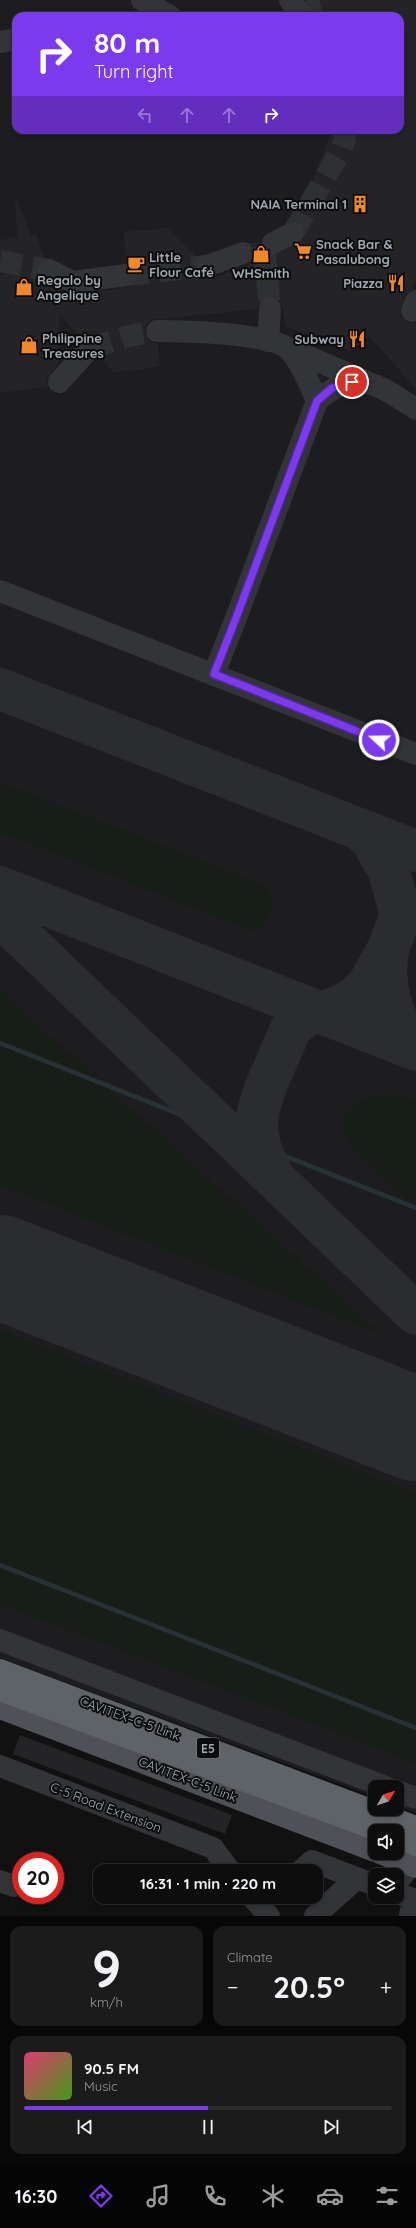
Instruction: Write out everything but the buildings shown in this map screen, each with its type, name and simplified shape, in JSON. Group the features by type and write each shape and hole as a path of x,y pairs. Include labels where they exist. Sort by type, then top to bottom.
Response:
{"highway":[{"name":"CAVITEX–C-5 Link","path":"0,1670 416,1827"},
{"name":"CAVITEX–C-5 Link","path":"0,1690 368,1827"},
{"path":"404,1846 414,1859"}],"main road":[{"name":"CAVITEX-C-5 Link","path":"0,1708 368,1848"},
{"path":"404,1857 414,1859"}],"street":[{"path":"142,0 163,12"},
{"path":"290,0 298,12"},
{"path":"0,42 12,40"},
{"path":"273,243 293,233"},
{"path":"207,266 244,253"},
{"path":"49,270 73,282 126,275"},
{"path":"270,308 278,345 308,380 317,401"},
{"path":"157,331 196,331 278,345 366,381 416,409"},
{"path":"59,382 90,348"},
{"path":"214,674 317,401 332,388 341,384 366,381"},
{"path":"0,591 416,754"},
{"path":"0,1640 368,1780"},
{"name":"C-5 Road Extension","path":"0,1766 213,1848 225,1864"},
{"path":"404,1794 416,1798"},
{"path":"404,1873 414,1859"},
{"path":"323,1870 366,1881"},
{"path":"0,1881 12,1885"},
{"path":"315,1916 366,1881"},
{"path":"258,1904 269,1916"}],"shaded area":[{"path":"0,0 416,0 416,1813 404,1809 404,1780 368,1780 368,1794 0,1658"},
{"path":"0,782 259,883 266,889 273,901 270,915 266,921 253,931 0,832"},
{"path":"0,991 383,1335 0,1185"},
{"path":"389,1095 404,1096 416,1100 416,1208 351,1146 346,1133 345,1123 347,1114 351,1107 366,1099"},
{"path":"0,1330 416,1493 416,1763 0,1604"}],"waterway":[{"path":"0,1043 416,1208"},
{"path":"0,1565 416,1728"}],"taxiway":[{"path":"0,689 416,851"},
{"path":"273,1177 260,1147 257,1130 258,1111 266,1086 292,1026 308,1015 338,1007 353,999 368,985 389,947 401,914 388,869 371,840 361,830"},
{"path":"0,887 416,1050"},
{"path":"0,916 416,1314"},
{"path":"389,946 386,973 390,1000 400,1026 407,1038 416,1048"}],"runway":[{"path":"0,1267 416,1429"}],"tunnel":[{"path":"308,0 311,12"},
{"path":"293,233 340,152 345,139 344,134"},
{"path":"264,246 270,308"},
{"path":"0,261 49,270"},
{"path":"126,275 207,266"},
{"path":"90,348 129,336 157,331"}],"place":[{"name":"NAIA Terminal 1","path":"360,204"},
{"name":"Snack Bar & Pasalubong","path":"303,251"},
{"name":"WHSmith","path":"261,254"},
{"name":"Little Flour Café","path":"136,264"},
{"name":"Piazza","path":"396,283"},
{"name":"Regalo by Angelique","path":"24,287"},
{"name":"Subway","path":"357,339"},
{"name":"Philippine Treasures","path":"29,345"}],"route":[{"path":"352,382 341,384 332,388 317,401 214,674 379,740"}]}
